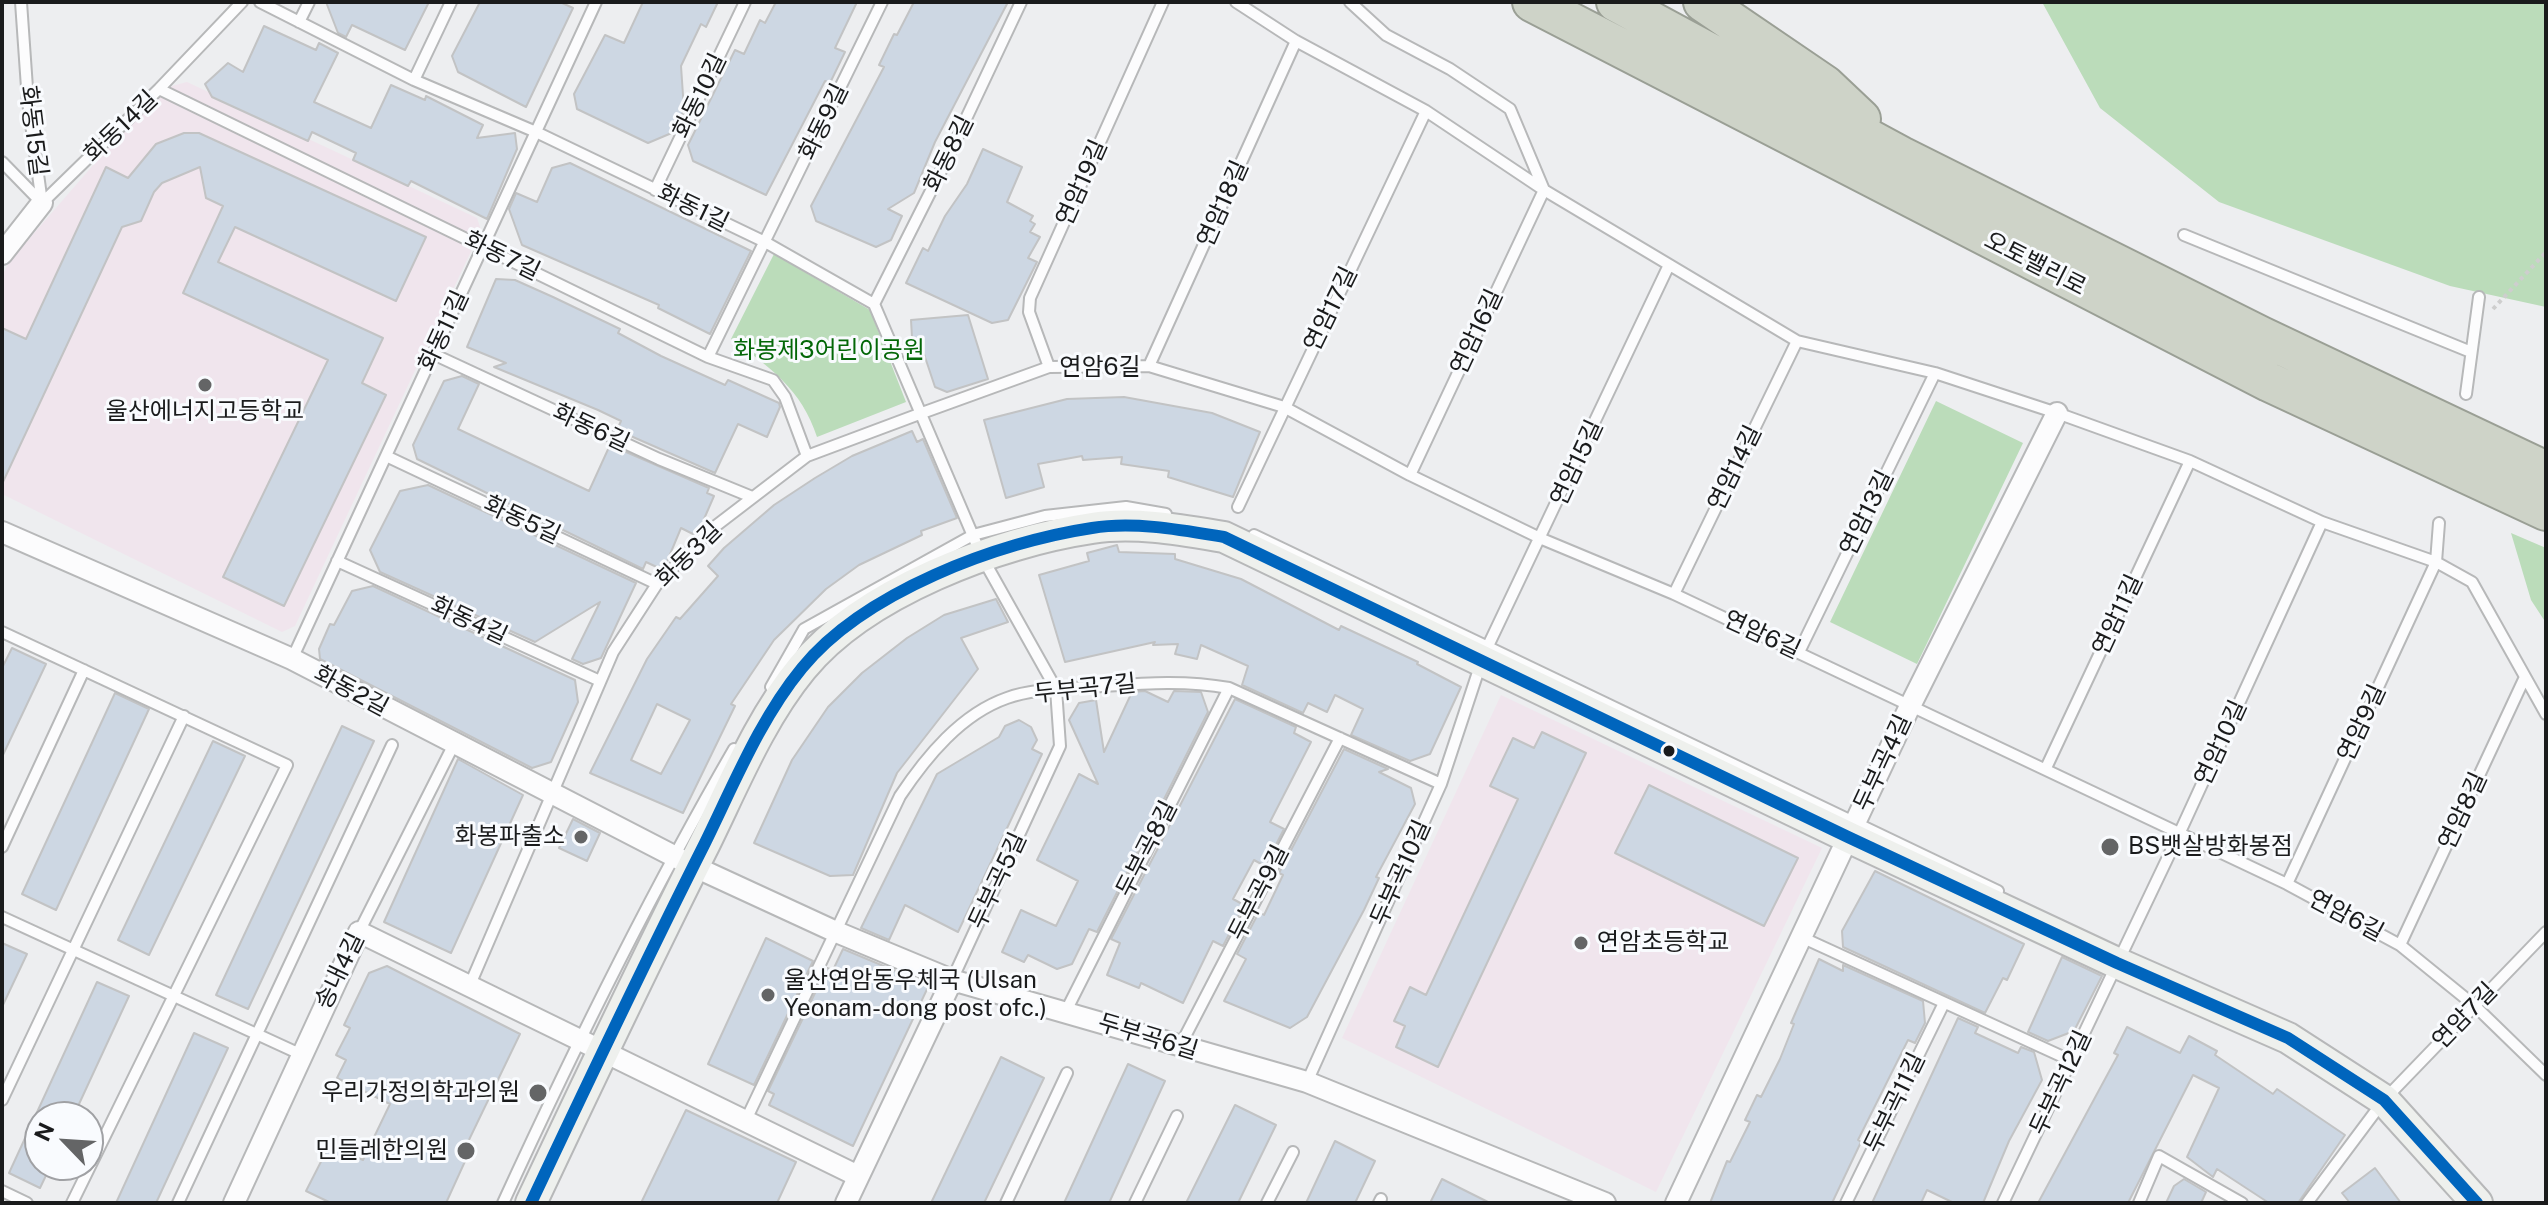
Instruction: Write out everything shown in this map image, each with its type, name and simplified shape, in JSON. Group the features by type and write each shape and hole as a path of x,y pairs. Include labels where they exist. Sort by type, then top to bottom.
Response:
{"highway":[{"name":"오토밸리로","path":"1532,2 2255,375 2546,511"},
{"name":"오토밸리로","path":"1616,2 1901,156 2261,336 2546,471"},
{"path":"1703,2 1825,85 1901,156"},
{"path":"2412,406 2546,447"}],"street":[{"name":"화동14길","path":"2,254 42,203"},
{"name":"두부곡4길","path":"1676,1203 1910,706 2057,413"},
{"path":"531,1203 590,1045 683,861 803,667 874,607 978,546 1093,528 1231,534 1485,652 2288,1038 2384,1100 2477,1203"},
{"name":"화동2길","path":"2,532 292,659 683,861"},
{"name":"두부곡6길","path":"683,861 834,931 952,980 1066,1011 1179,1048 1307,1082 1605,1203"},
{"path":"359,932 858,1176"},
{"name":"송내4길","path":"234,1203 300,1054 359,932"},
{"name":"두부곡5길","path":"846,1203 952,980"}],"lane":[{"name":"화동15길","path":"21,2 28,102 42,203"},
{"name":"화동14길","path":"42,203 159,89 242,2"},
{"name":"화동1길","path":"260,2 414,80 536,132 765,242 874,304"},
{"path":"299,22 309,2"},
{"path":"414,80 451,2"},
{"name":"화동11길","path":"292,659 596,2"},
{"name":"화동10길","path":"655,190 745,2"},
{"name":"화동9길","path":"708,357 882,2"},
{"name":"화동8길","path":"874,304 1021,2"},
{"name":"연암19길","path":"1049,367 1029,312 1030,298 1163,2"},
{"path":"1236,2 1296,41 1426,111 1544,190 1797,341 1935,373 2057,413 2190,461 2322,522 2436,562 2472,582 2546,714"},
{"path":"1350,2 1386,35 1450,69 1510,109 1544,190"},
{"name":"연암18길","path":"1149,366 1296,41"},
{"name":"화동7길","path":"159,89 708,357 773,380 785,397 807,456"},
{"name":"연암17길","path":"1238,507 1426,111"},
{"name":"화동15길","path":"2,162 42,203"},
{"name":"연암16길","path":"1410,475 1544,190"},
{"path":"2184,235 2471,352"},
{"name":"연암15길","path":"1485,652 1542,539 1669,265"},
{"path":"2466,394 2479,297"},
{"path":"874,304 978,546"},
{"name":"연암14길","path":"1674,594 1797,341"},
{"name":"화동6길","path":"433,354 659,459 752,497"},
{"name":"연암6길","path":"922,413 1049,367 1149,366 1284,407 1410,475 1542,539 1674,594 2287,884 2400,945 2475,1006 2546,1075"},
{"name":"연암13길","path":"1799,652 1935,373"},
{"name":"화동3길","path":"469,987 613,652 657,584 713,528 807,456 922,413"},
{"name":"화동5길","path":"386,456 657,584"},
{"name":"연암11길","path":"2046,768 2190,461"},
{"path":"765,696 804,629 1045,516 1126,507 1186,517"},
{"name":"연암10길","path":"2119,958 2322,522"},
{"path":"2436,562 2439,523"},
{"name":"두부곡5길","path":"952,980 1060,746 1056,689 978,546"},
{"name":"화동4길","path":"337,561 600,681"},
{"name":"연암9길","path":"2287,884 2436,562"},
{"path":"2,632 287,765 72,1203"},
{"name":"두부곡10길","path":"1307,1082 1441,784 1485,652"},
{"path":"2,847 84,670"},
{"name":"연암8길","path":"2400,945 2525,677"},
{"name":"두부곡7길","path":"745,1122 900,796 927,755 966,722 1007,698 1056,689 1157,682 1229,688 1441,784"},
{"name":"두부곡8길","path":"1066,1011 1229,688"},
{"path":"2,1100 184,716"},
{"path":"683,861 742,736"},
{"name":"두부곡9길","path":"1179,1048 1340,738"},
{"name":"송내4길","path":"359,932 454,744"},
{"path":"178,1203 392,745"},
{"path":"1852,829 2010,897"},
{"path":"2,917 300,1054"},
{"path":"2080,931 2119,958"},
{"name":"연암7길","path":"2307,1203 2384,1100 2546,932"},
{"path":"1801,937 2072,1061"},
{"name":"두부곡12길","path":"2003,1203 2119,958"},
{"name":"두부곡11길","path":"1846,1203 1944,1003"},
{"path":"503,1203 590,1045"},
{"path":"1006,1203 1067,1073"},
{"path":"1135,1203 1177,1116"},
{"path":"1267,1203 1293,1152"},
{"path":"2139,1203 2159,1156 2242,1203"},
{"path":"2,1191 27,1203"}],"path":[{"path":"2475,324 2486,317 2546,252"}],"shaded area":[{"name":"울산에너지고등학교","path":"187,82 477,218 481,230 295,626 282,632 2,494 2,276 9,262 108,148 172,86"},
{"name":"연암초등학교","path":"1501,695 1822,848 1656,1192 1342,1038"}],"green space":[{"path":"2042,2 2546,2 2546,307 2450,286 2219,202 2100,108"},
{"name":"화봉제3어린이공원","path":"774,254 870,310 906,402 817,437 803,406 783,381 731,339"},
{"path":"1936,401 2023,443 1917,664 1830,622"},
{"path":"2511,533 2546,548 2546,623 2531,600"}],"building":[{"path":"326,2 429,2 405,50 352,25 346,37 338,33"},
{"path":"480,2 560,2 573,8 526,107 458,72 452,56"},
{"path":"643,2 718,2 706,27 701,24 681,66 684,110 674,132 648,143 577,109 574,94 605,35 624,43"},
{"path":"776,2 857,2 835,48 845,52 830,83 825,81 766,195 693,161 688,145 735,50 744,54 760,20 765,23"},
{"path":"914,2 1008,2 935,142 914,193 888,209 902,216 891,240 876,247 816,221 811,206 884,67 879,65 894,34 897,35"},
{"path":"264,26 316,50 319,43 338,53 314,102 371,128 391,85 425,100 426,96 483,125 477,138 515,133 517,149 487,219 411,181 408,186 353,160 356,153 312,132 308,141 212,97 205,84 228,63 243,72"},
{"path":"184,133 199,133 426,237 396,301 235,227 218,262 383,338 362,383 386,395 284,606 223,577 328,360 183,293 223,206 206,198 200,167 162,183 154,192 141,221 122,227 2,484 2,328 26,339 106,167 128,178 156,144"},
{"path":"983,149 1022,167 1007,202 1033,216 1030,221 1035,224 1030,232 1040,237 1028,258 1037,262 1008,320 992,323 906,283 923,248 928,251 945,216 967,184"},
{"path":"570,163 751,251 710,334 658,308 659,305 522,245 509,209 516,193 537,202 552,168"},
{"path":"496,279 515,280 620,329 618,333 661,356 725,385 728,380 779,403 767,437 738,424 715,473 617,430 621,421 494,367 506,363 467,347"},
{"path":"968,315 988,379 947,392 935,387 924,354 913,354 911,320"},
{"path":"462,376 479,384 458,429 589,491 610,445 709,488 707,493 714,496 704,519 705,525 695,535 681,528 666,564 661,569 646,562 643,569 417,459 413,445 444,381"},
{"path":"1124,397 1212,413 1260,432 1233,497 1168,477 1169,471 1121,464 1122,457 1083,460 1082,456 1038,464 1044,487 1006,498 984,420 1067,399"},
{"path":"912,431 917,442 923,439 957,518 921,531 922,535 859,565 826,589 774,640 731,704 735,706 683,813 590,773 647,659 676,617 680,619 718,576 708,566 774,505 852,456","holes":["657,704 690,720 661,774 631,760"]},
{"path":"428,485 636,583 601,658 583,664 572,659 600,602 535,642 380,572 370,550 400,491"},
{"path":"1117,545 1119,552 1175,554 1175,559 1241,579 1339,630 1341,626 1418,662 1461,687 1430,754 1410,761 1351,735 1363,709 1335,695 1327,712 1308,703 1303,713 1242,685 1248,666 1201,645 1197,659 1175,654 1178,644 1153,645 1155,642 1065,662 1039,575 1089,561 1087,553"},
{"path":"373,586 575,680 578,702 551,762 532,768 320,659 319,649 330,624 334,625 352,591"},
{"path":"996,599 1008,622 961,638 978,669 897,773 853,875 830,876 754,843 792,760 828,707 862,673 907,638 944,615"},
{"path":"12,648 46,664 2,757 2,668"},
{"path":"1145,691 1168,702 1174,691 1201,692 1208,712 1097,932 1089,929 1072,964 1057,969 1028,955 1024,962 1002,952 1021,910 1056,926 1078,881 1037,860 1079,774 1098,784 1069,720 1079,703 1096,700 1104,752 1132,692"},
{"path":"115,693 149,709 56,910 22,894"},
{"path":"1235,699 1296,727 1294,733 1311,742 1270,822 1284,829 1265,866 1254,860 1233,899 1244,905 1223,946 1213,941 1183,1003 1141,983 1139,988 1107,975 1120,943 1111,939"},
{"path":"1019,720 1031,727 1037,740 1032,749 1042,754 958,932 905,905 889,940 861,928 937,774 999,737 1005,726"},
{"path":"342,726 374,741 248,1009 216,995"},
{"path":"1542,732 1586,753 1438,1067 1396,1047 1405,1026 1394,1021 1410,987 1426,995 1518,799 1490,786 1513,738 1534,748"},
{"path":"213,741 245,756 149,955 118,940"},
{"path":"1344,749 1388,769 1379,772 1411,788 1415,804 1376,877 1379,878 1364,910 1307,1017 1290,1028 1224,1001 1246,959 1237,954 1259,912 1264,915 1283,875 1279,873"},
{"path":"458,759 523,795 451,953 384,922"},
{"path":"1649,785 1798,858 1764,926 1615,853"},
{"name":"화봉파출소","path":"573,819 600,833 587,861 559,848"},
{"path":"1875,871 2024,944 2007,980 2003,978 1985,1013 1843,947 1842,931"},
{"path":"766,938 813,961 754,1085 708,1064"},
{"path":"2,943 27,954 2,1007"},
{"path":"843,949 929,985 853,1146 769,1105 774,1094 768,1091 827,968 833,970"},
{"path":"2062,957 2102,976 2074,1031 2048,1041 2028,1032"},
{"path":"1819,959 1843,971 1843,965 1923,1001 1925,1023 1915,1043 1908,1040 1858,1140 1861,1142 1832,1203 1710,1203 1727,1161 1730,1162 1750,1122 1745,1120 1757,1095 1761,1097 1780,1059 1794,1024 1791,1023"},
{"path":"387,966 520,1034 467,1144 472,1146 446,1203 331,1203 306,1191 330,1144 363,1160 390,1104 337,1078 346,1060 336,1055 350,1028 344,1025 369,973"},
{"path":"97,982 129,996 80,1101 42,1101"},
{"path":"1958,1018 1978,1027 1975,1033 2018,1053 2021,1047 2034,1052 2042,1080 2009,1141 1983,1203 1954,1203 1927,1190 1921,1203 1872,1203"},
{"path":"2127,1027 2180,1053 2189,1036 2217,1051 2215,1055 2273,1094 2277,1089 2345,1135 2298,1203 2269,1203 2217,1169 2213,1177 2187,1157 2219,1088 2193,1075 2128,1203 2038,1203 2118,1055 2114,1053"},
{"path":"194,1033 228,1048 156,1203 116,1203"},
{"path":"1001,1057 1044,1078 984,1203 931,1203"},
{"path":"1128,1064 1165,1081 1109,1203 1064,1203"},
{"path":"1235,1105 1276,1125 1238,1203 1186,1203"},
{"path":"686,1110 796,1162 777,1203 641,1203"},
{"path":"24,1140 24,1180 9,1173"},
{"path":"1335,1141 1375,1161 1355,1203 1306,1203"},
{"path":"2375,1168 2401,1203 2350,1203 2342,1193"},
{"path":"1442,1179 1490,1203 1430,1203"},
{"path":"2184,1179 2206,1192 2201,1203 2166,1203 2174,1186"},
{"path":"26,1181 43,1181 40,1188"}],"transit line":[{"path":"531,1203 749,752 773,709 802,668 828,641 860,616 935,575 1016,545 1092,528 1124,525 1224,537 1848,837 2117,963 2288,1038 2384,1100 2477,1203"}],"place":[{"name":"울산에너지고등학교","path":"205,385"},
{"name":"화봉파출소","path":"581,837"},
{"name":"BS뱃살방화봉점","path":"2110,847"},
{"name":"연암초등학교","path":"1581,943"},
{"name":"울산연암동우체국 (Ulsan Yeonam-dong post ofc.)","path":"768,995"},
{"name":"우리가정의학과의원","path":"538,1093"},
{"name":"민들레한의원","path":"466,1151"}]}
